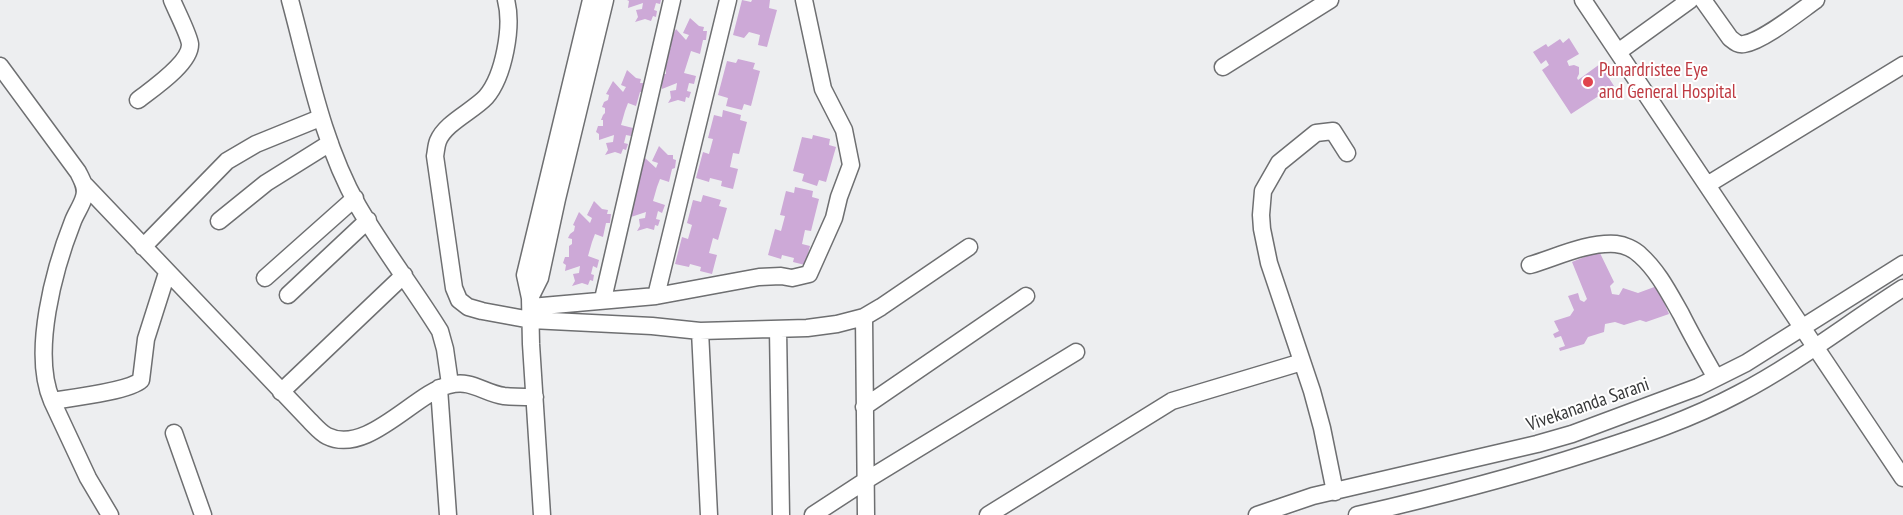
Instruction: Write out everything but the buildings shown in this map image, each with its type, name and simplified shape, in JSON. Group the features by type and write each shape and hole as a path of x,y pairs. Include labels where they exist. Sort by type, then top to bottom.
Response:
{"street":[{"path":"138,100 176,68 189,50 188,37 172,0"},
{"path":"290,0 320,118 330,144 355,198 440,331 445,349 444,386 448,515"},
{"path":"506,0 509,22 501,67 495,84 486,97 444,131 438,141 435,156 454,288 459,300 468,307 482,311 531,308 603,299 656,296 760,277 780,276 792,278 809,274 834,218 839,197 851,165 844,130 823,89 804,0"},
{"path":"542,515 531,308 525,275 591,0"},
{"path":"531,308 540,278 605,0"},
{"path":"603,299 672,0"},
{"path":"656,296 728,0"},
{"path":"1224,67 1330,0"},
{"path":"1583,0 1903,478"},
{"path":"1618,52 1690,0"},
{"path":"1703,0 1730,38 1736,43 1743,44 1760,38 1816,0"},
{"path":"1707,185 1903,65"},
{"path":"0,66 78,172 84,185 310,422 327,436 342,440 359,437 375,430 444,386 462,383 472,384 504,396 535,397"},
{"path":"143,247 227,161 256,144 320,118"},
{"path":"1335,492 1322,428 1269,263 1262,229 1263,191 1279,163 1316,132 1333,131 1347,154"},
{"path":"219,221 266,183 330,144"},
{"path":"84,185 84,196 73,222 54,279 45,326 44,369 48,392 52,401 88,478 110,515"},
{"path":"265,278 355,198"},
{"path":"288,295 368,220"},
{"path":"1530,265 1604,244 1627,247 1638,253 1653,268 1669,293 1716,378"},
{"path":"531,308 700,331 822,326 864,316 881,307 969,247"},
{"name":"Vivekananda Sarani","path":"1257,515 1313,496 1537,444 1572,434 1698,387 1746,363 1803,329 1903,264"},
{"path":"52,401 121,388 136,384 141,380 146,339 168,273"},
{"path":"281,392 404,275"},
{"path":"1357,515 1461,490 1565,461 1686,419 1746,390 1780,370 1903,288"},
{"path":"864,407 1026,296"},
{"path":"864,316 866,515"},
{"path":"778,329 781,515"},
{"path":"700,331 709,515"},
{"path":"813,515 865,481 1076,352"},
{"path":"988,515 1172,401 1302,362"},
{"path":"174,433 203,515"}],"place":[{"name":"Punardristee Eye and General Hospital","path":"1588,82"}]}
